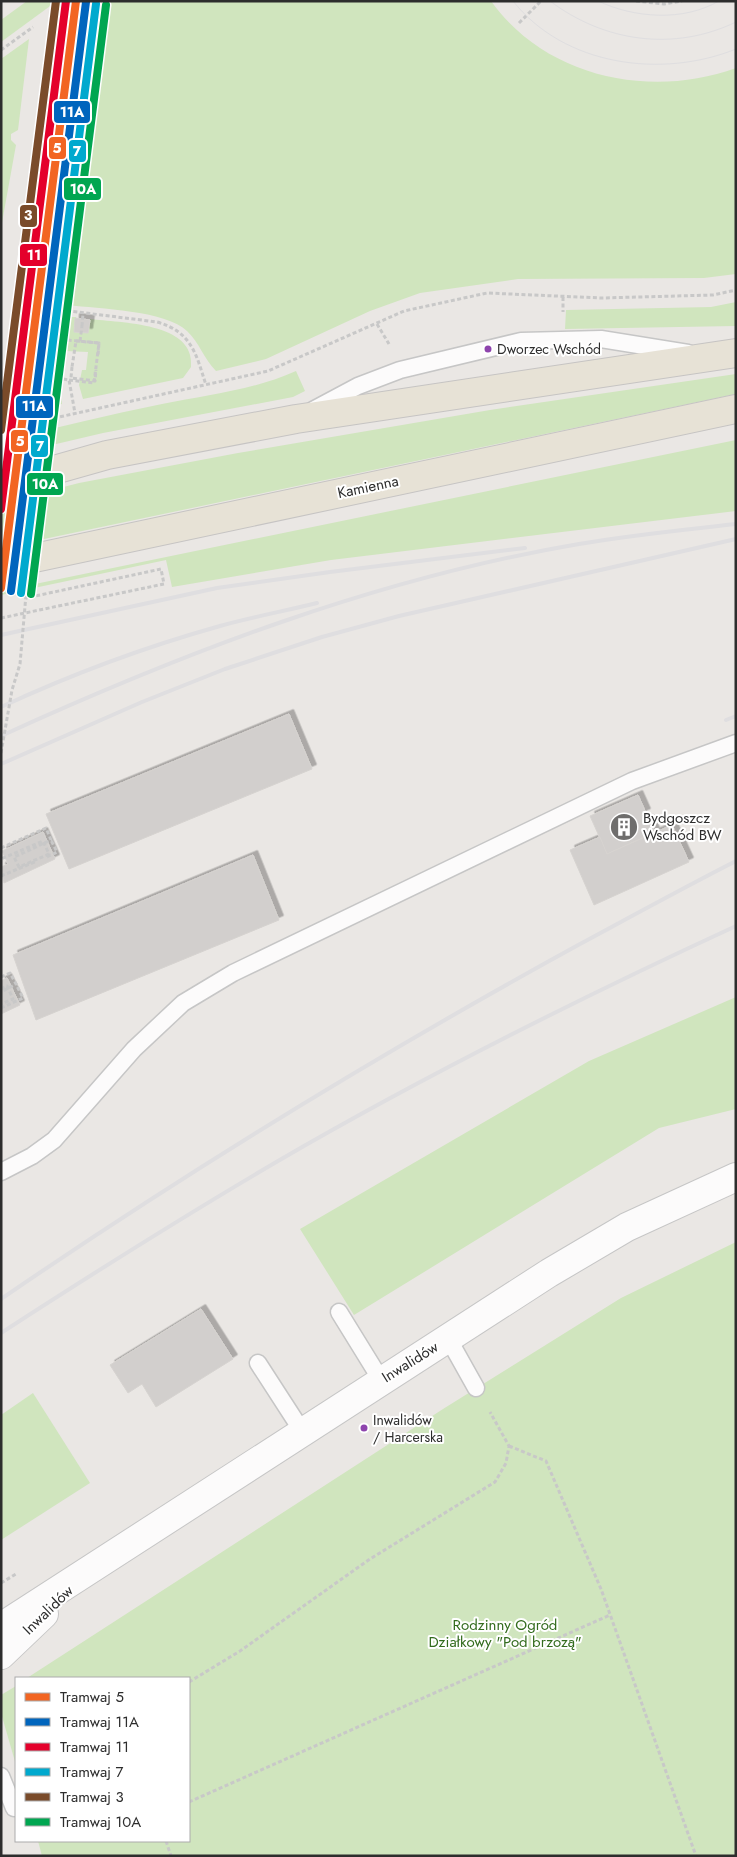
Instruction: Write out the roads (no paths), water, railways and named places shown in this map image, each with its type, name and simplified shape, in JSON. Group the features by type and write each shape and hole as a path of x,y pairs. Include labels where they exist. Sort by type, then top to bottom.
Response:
{"main road":[{"path":"1,484 107,455 296,420 725,355"},
{"name":"Kamienna","path":"1,565 736,410"}],"street":[{"name":"Inwalidów","path":"1,1627 549,1273 627,1227 736,1177"},
{"name":"Inwalidów","path":"1,1655 94,1566"}],"lane":[{"path":"1,505 65,1"},
{"path":"296,420 358,386 400,370 521,341 601,339 725,355"},
{"path":"1,1172 32,1156 54,1140 134,1049 183,1003 233,973 632,781 736,743"},
{"path":"339,1312 381,1380"},
{"path":"448,1338 476,1388"},
{"path":"258,1363 302,1431"},
{"path":"1,1776 14,1808"}],"tram line":[{"name":"3","path":"1,430 56,1"},
{"name":"11","path":"1,509 66,1"},
{"name":"5","path":"1,588 76,1"},
{"path":"513,1 534,23 559,40 586,53 616,61 646,64 677,63 707,58 736,49"},
{"path":"550,1 571,15 593,26 616,34 640,38 688,37 736,22"},
{"path":"598,1 627,11 658,15 690,12 705,8 719,1"},
{"name":"11A","path":"11,591 86,2"},
{"name":"7","path":"21,593 96,4"},
{"name":"10A","path":"31,594 106,5"}],"railway":[{"path":"1,736 141,675 212,647 356,598 504,559 579,544 736,524"},
{"path":"1,764 142,702 225,669 322,637 399,616 736,539"},
{"path":"1,635 217,588 525,548"},
{"path":"1,707 82,672 136,652 232,623 317,603"},
{"path":"726,720 736,716"},
{"path":"1,1299 142,1205 359,1070 506,985 736,861"},
{"path":"1,1333 173,1224 334,1129 504,1038 736,926"}],"place":[{"name":"Dworzec Wschód","path":"488,349"},
{"name":"Bydgoszcz Wschód BW","path":"624,827"},
{"name":"Inwalidów / Harcerska","path":"364,1428"}],"park label":[{"name":"Rodzinny Ogród Działkowy \"Pod brzozą\"","path":"505,1634"}]}
